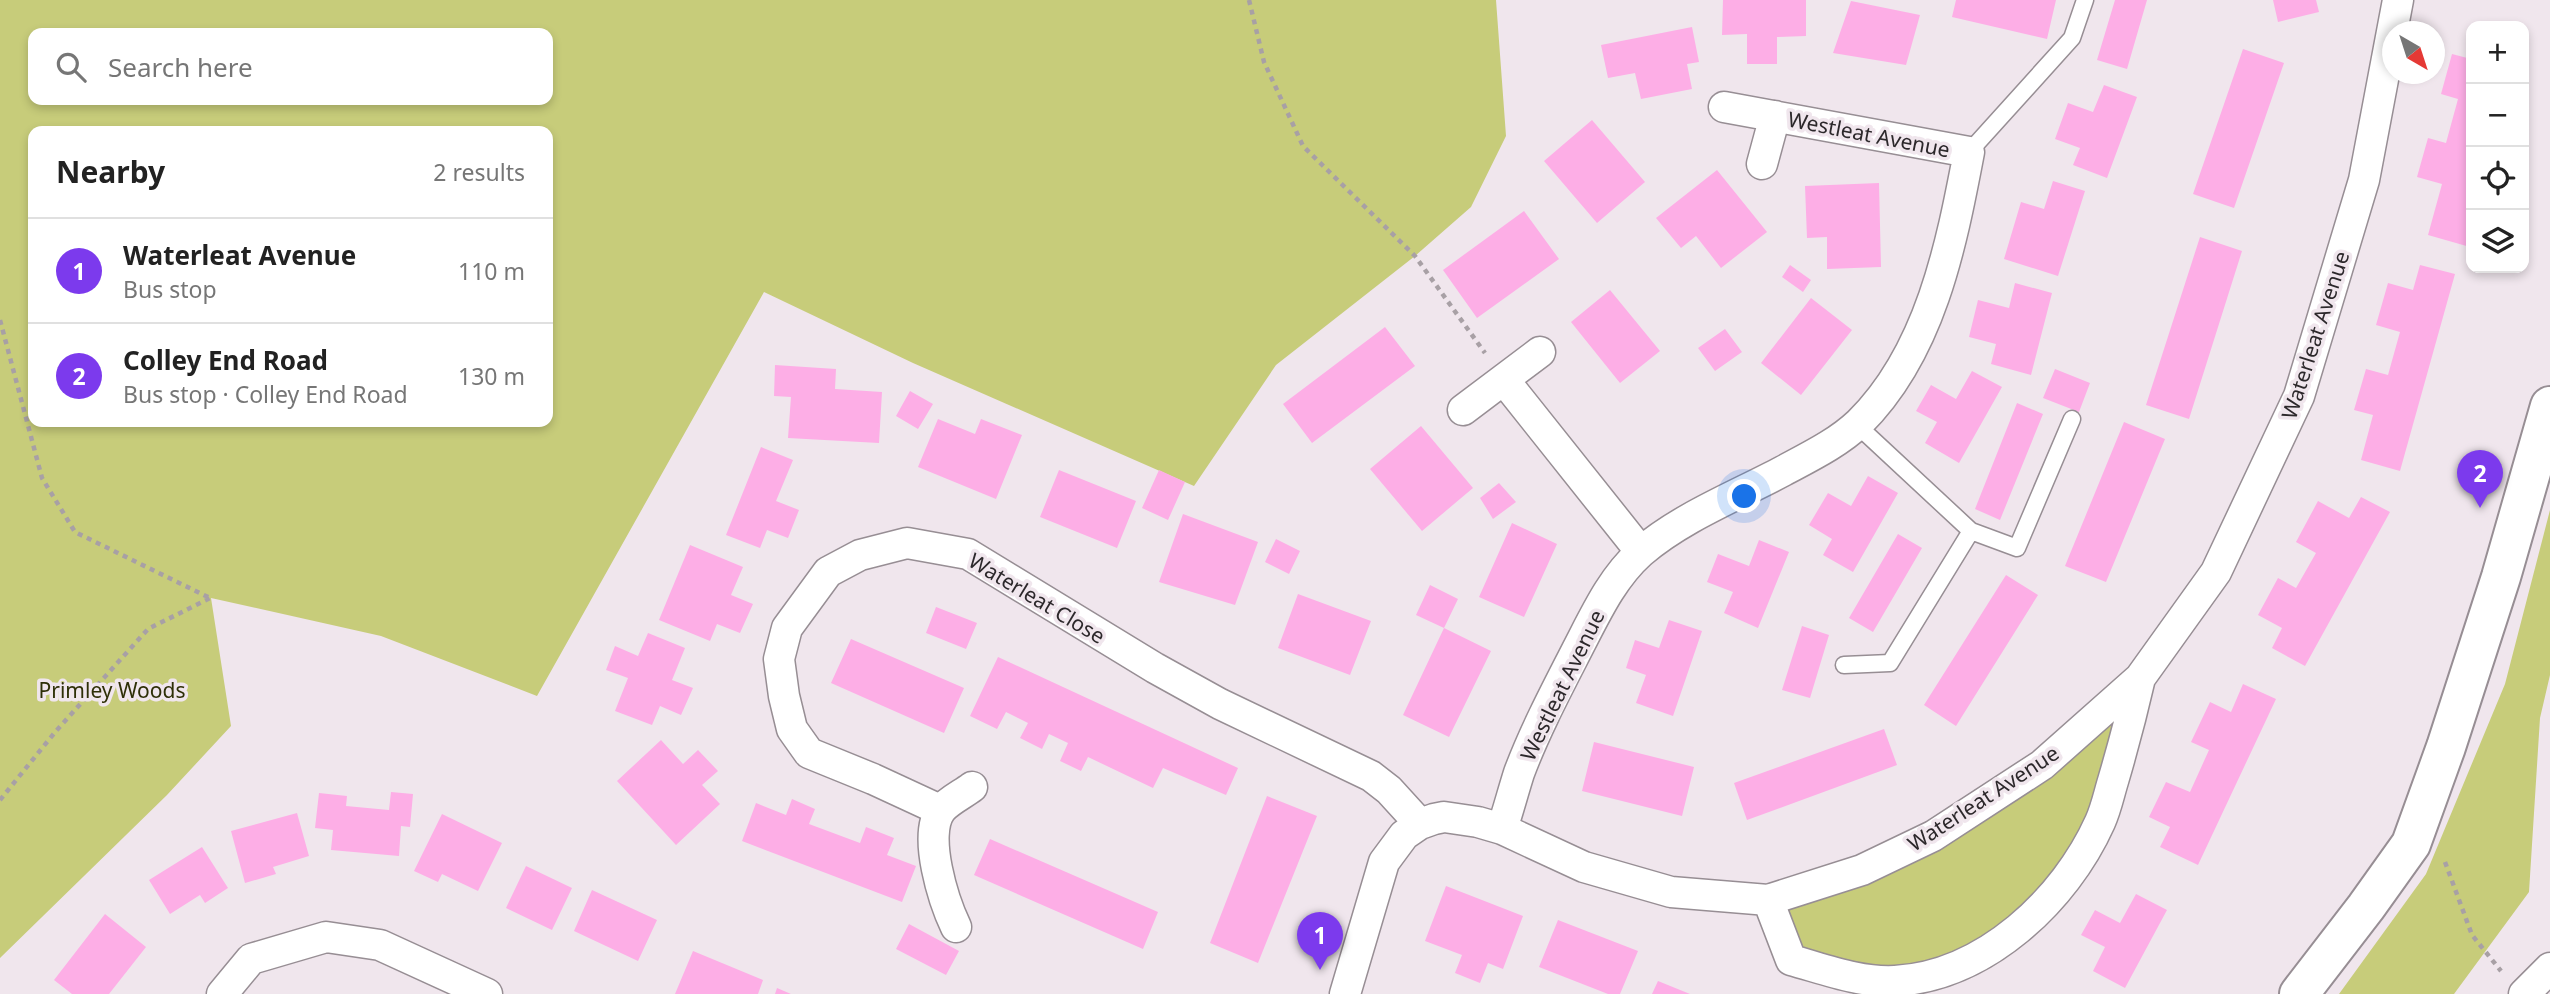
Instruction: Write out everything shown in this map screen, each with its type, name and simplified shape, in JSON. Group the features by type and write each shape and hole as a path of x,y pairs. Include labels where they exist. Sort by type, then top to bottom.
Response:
{"street":[{"name":"Waterleat Avenue","path":"1420,824 1444,817 1478,821 1502,829 1584,867 1671,892 1768,900 1862,870 1933,836 2042,765 2140,678 2216,572 2299,396 2364,180 2398,0"},
{"name":"Westleat Avenue","path":"1502,829 1520,772 1570,664 1618,577 1642,552 1685,522 1828,447 1857,425 1879,401 1915,342 1940,278 1956,220 1969,152 1724,107"},
{"path":"1762,164 1775,116"},
{"path":"1462,410 1540,352"},
{"path":"1504,380 1642,552"},
{"path":"2299,994 2411,844 2446,747 2501,577 2550,406"},
{"name":"Waterleat Close","path":"940,810 809,753 792,729 779,659 787,628 828,572 860,555 907,542 968,554 1220,704 1371,776 1388,789 1420,824"},
{"name":"Waterleat Avenue","path":"1768,900 1791,960 1850,976 1894,981 1941,972 1992,950 2035,914 2079,863 2101,819 2126,738 2140,678"},
{"path":"956,927 947,907 934,861 934,832 940,810 972,787"},
{"path":"1345,994 1384,862 1404,835 1420,824"},
{"path":"222,994 251,960 326,937 380,945 487,994"},
{"path":"2516,986 2550,968"}],"lane":[{"path":"1969,152 2072,38 2085,0"},
{"path":"1857,425 1971,531 2017,548 2072,419"},
{"path":"1844,665 1890,663 1971,531"}],"path":[{"path":"1249,0 1264,62 1303,146 1415,256 1504,380"},
{"path":"0,320 28,425"},
{"path":"0,800 56,732 148,629 211,598 75,532 42,478 28,427"},
{"path":"2423,812 2450,872 2472,935 2491,961 2516,986"}],"green space":[{"name":"Primley Woods","path":"0,0 1496,0 1506,136 1471,207 1415,256 1276,365 1194,486 913,363 764,292 537,696 381,636 211,598 231,726 167,795 0,958"},
{"path":"2550,510 2550,675 2540,718 2529,892 2454,994 2339,994 2426,874 2505,684"},
{"path":"2140,678 2079,863 1942,972 1791,960 1768,900 1933,836"}],"building":[{"path":"1723,0 1806,0 1806,36 1777,37 1777,64 1747,64 1747,34 1722,35"},
{"path":"1956,0 2056,0 2047,39 1952,17"},
{"path":"2115,0 2147,0 2127,69 2097,60"},
{"path":"2273,0 2316,0 2319,12 2278,22"},
{"path":"1851,1 1920,15 1906,65 1833,53"},
{"path":"1692,27 1699,62 1687,64 1692,89 1641,99 1635,73 1608,78 1601,45"},
{"path":"2243,49 2284,63 2234,208 2193,194"},
{"path":"2452,54 2466,58 2466,246 2428,235 2442,184 2417,177 2428,138 2446,143 2458,99 2441,94"},
{"path":"2104,85 2137,97 2107,178 2073,165 2080,148 2055,139 2068,103 2093,112"},
{"path":"1592,120 1645,182 1597,223 1544,161"},
{"path":"1717,170 1767,232 1721,268 1696,236 1681,248 1656,218"},
{"path":"2053,181 2085,191 2058,276 2004,259 2021,202 2044,209"},
{"path":"1879,183 1881,267 1827,269 1827,237 1807,238 1805,186"},
{"path":"1524,211 1559,259 1477,318 1443,270"},
{"path":"2200,237 2242,251 2189,419 2146,405"},
{"path":"1790,265 1811,280 1803,292 1782,277"},
{"path":"2420,265 2455,274 2400,471 2361,460 2373,415 2354,410 2366,369 2388,375 2400,332 2376,325 2388,283 2413,290"},
{"path":"2015,283 2052,293 2031,375 1991,364 1996,344 1969,337 1978,300 2009,308"},
{"path":"1610,290 1660,351 1620,383 1571,322"},
{"path":"1811,298 1852,330 1801,395 1761,363"},
{"path":"1385,327 1415,366 1312,443 1283,404"},
{"path":"1725,329 1742,352 1715,371 1698,348"},
{"path":"775,365 836,369 835,389 882,392 879,443 788,438 791,397 774,396"},
{"path":"2055,369 2090,383 2079,412 2043,398"},
{"path":"1972,371 2002,387 1959,463 1925,443 1937,422 1916,411 1931,385 1956,399"},
{"path":"910,391 933,404 918,429 896,416"},
{"path":"2017,403 2043,414 2000,520 1975,509"},
{"path":"938,419 975,434 981,419 1022,435 996,499 918,467"},
{"path":"2124,422 2165,439 2106,582 2065,566"},
{"path":"1421,426 1473,488 1422,531 1370,469"},
{"path":"761,447 793,460 776,501 799,510 788,538 767,530 760,548 726,535"},
{"path":"1059,470 1136,501 1117,548 1040,517"},
{"path":"1159,470 1185,482 1168,520 1142,508"},
{"path":"1868,476 1898,493 1853,572 1823,555 1832,539 1809,525 1828,493 1851,506"},
{"path":"1499,483 1516,502 1493,519 1480,498"},
{"path":"2361,497 2390,512 2305,666 2272,648 2282,628 2258,615 2278,578 2296,588 2316,553 2296,542 2318,501 2349,518"},
{"path":"1183,514 1258,542 1235,605 1159,582"},
{"path":"1512,523 1557,544 1524,617 1479,597"},
{"path":"1898,534 1922,548 1873,632 1849,618"},
{"path":"1276,539 1300,551 1289,574 1265,562"},
{"path":"1759,540 1789,552 1758,628 1724,613 1733,592 1707,582 1718,554 1749,566"},
{"path":"690,545 743,567 731,595 753,604 740,633 717,624 710,641 659,620"},
{"path":"2006,575 2038,595 1956,726 1924,705"},
{"path":"1430,585 1458,599 1444,628 1416,615"},
{"path":"1298,594 1371,621 1350,675 1278,648"},
{"path":"936,607 977,623 966,649 926,633"},
{"path":"1669,620 1702,631 1673,716 1636,703 1646,675 1626,668 1635,640 1659,648"},
{"path":"1802,626 1829,635 1810,698 1782,690"},
{"path":"1444,628 1491,651 1449,737 1403,715"},
{"path":"648,633 685,648 672,680 693,688 681,715 660,706 652,725 615,711 628,678 606,670 615,646 638,656"},
{"path":"851,639 964,688 944,733 831,683"},
{"path":"998,657 1238,768 1226,795 1163,768 1153,788 1088,757 1081,771 1060,761 1068,743 1049,734 1042,749 1020,738 1028,723 1006,712 997,729 970,716"},
{"path":"2243,684 2276,699 2198,865 2160,847 2170,827 2149,817 2166,782 2190,792 2209,750 2191,742 2210,702 2231,712"},
{"path":"1884,729 1897,765 1747,820 1734,783"},
{"path":"661,740 683,764 698,750 718,771 702,785 720,804 676,845 617,781"},
{"path":"1594,742 1694,767 1682,816 1582,791"},
{"path":"391,792 413,794 410,827 401,826 399,856 331,850 333,830 315,828 319,793 347,796 346,806 389,810"},
{"path":"1267,796 1317,816 1258,963 1210,943"},
{"path":"792,799 815,809 809,824 860,843 866,827 894,838 887,855 916,866 902,902 742,841 756,803 786,815"},
{"path":"297,813 309,856 273,867 276,874 245,883 231,831"},
{"path":"442,814 502,843 478,891 442,874 438,882 414,871"},
{"path":"990,839 1158,912 1143,949 974,875"},
{"path":"202,847 228,888 205,903 200,895 170,914 149,880"},
{"path":"526,866 572,888 552,930 506,908"},
{"path":"1446,886 1523,916 1503,969 1488,963 1480,983 1455,973 1462,955 1425,941"},
{"path":"592,890 657,920 638,961 574,931"},
{"path":"2136,894 2167,910 2125,988 2093,971 2105,947 2081,935 2095,910 2120,923"},
{"path":"105,914 146,947 109,994 72,994 54,980"},
{"path":"1558,920 1638,951 1620,994 1608,994 1539,967"},
{"path":"909,924 959,951 946,975 896,949"},
{"path":"693,951 763,980 758,994 675,994"},
{"path":"1658,981 1690,994 1652,994"},
{"path":"777,988 791,994 775,994"}],"place":[{"name":"Colley End Road","path":"2480,508"},
{"name":"Waterleat Avenue","path":"1320,970"}]}
